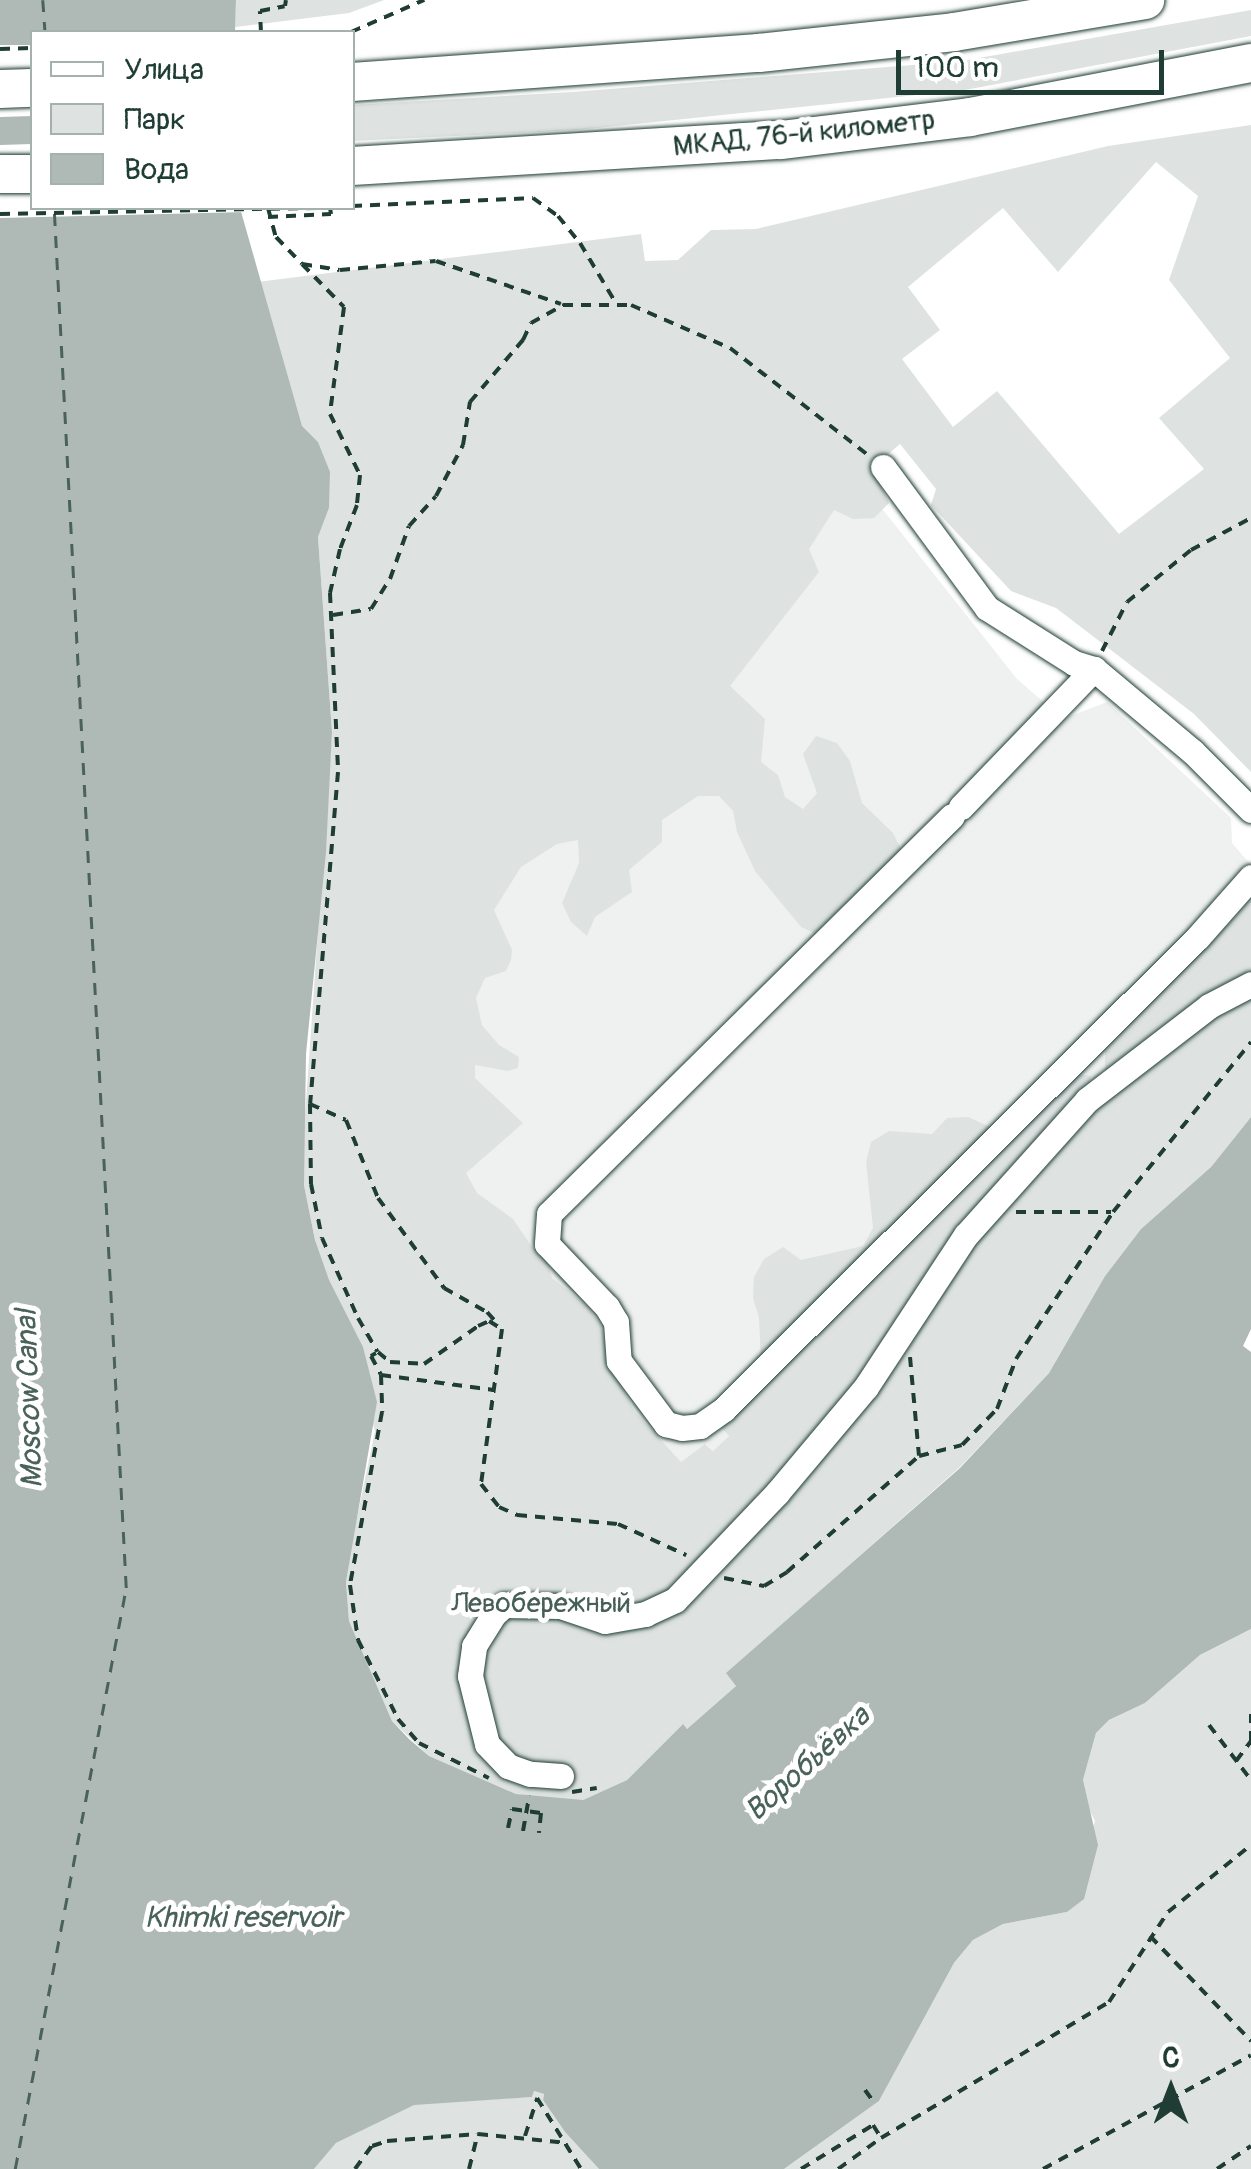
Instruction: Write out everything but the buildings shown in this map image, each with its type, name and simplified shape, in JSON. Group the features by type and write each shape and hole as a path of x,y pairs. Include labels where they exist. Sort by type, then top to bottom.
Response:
{"highway":[{"path":"355,82 759,54 954,32 1145,0"},
{"name":"МКАД, 76-й километр","path":"355,166 782,140 970,117 1251,64"},
{"path":"0,89 30,88"},
{"path":"0,174 30,174"}],"street":[{"path":"883,468 987,608 1084,666 1193,752 1251,810"},
{"path":"1084,666 956,811 549,1214 547,1244 607,1306 616,1322 619,1361 666,1424 682,1428 700,1426 724,1409 1198,937 1251,877"},
{"path":"561,1776 530,1774 508,1766 487,1744 470,1676 481,1628 504,1605 560,1606 605,1621 646,1614 675,1600 701,1568 790,1478 866,1387 966,1235 1087,1100 1209,1006 1251,984"}],"path":[{"path":"256,0 261,30"},
{"path":"260,11 285,6 286,0"},
{"path":"355,30 424,0"},
{"path":"0,49 30,48"},
{"path":"355,206 533,198 558,216 580,243 617,305"},
{"path":"0,214 211,210"},
{"path":"268,210 276,237 344,307 330,414 360,476 358,505 340,548 330,593 338,772 310,1104 311,1184 322,1238 336,1275 378,1352 390,1362 410,1367 424,1364 478,1326 497,1323"},
{"path":"268,217 331,214 330,210"},
{"path":"302,264 340,270 436,260 564,305 632,305 730,348 883,468"},
{"path":"332,615 371,609 390,578 408,526 436,496 463,445 470,402 523,340 532,323 564,305"},
{"path":"1084,666 1127,602 1191,550 1251,518"},
{"path":"310,1104 346,1120 378,1198 444,1288 487,1312 497,1323 503,1338 482,1484 498,1507 517,1514 618,1524 684,1553 701,1568 764,1586 787,1572 919,1456 962,1445 996,1409 1016,1359 1113,1212 1251,1042"},
{"path":"986,1212 1113,1212"},
{"path":"903,1330 913,1365 919,1456"},
{"path":"378,1352 371,1356 380,1375 382,1412 356,1544 350,1610 374,1676 398,1719"},
{"path":"380,1375 494,1390"},
{"path":"1236,1761 1251,1741 1251,1714"},
{"path":"1209,1725 1251,1780"},
{"path":"523,1830 529,1796"},
{"path":"508,1828 512,1809 541,1813 539,1833"},
{"path":"838,2169 881,2138 1110,2002 1150,1936 1182,1898 1251,1845"},
{"path":"1150,1936 1251,2041"},
{"path":"1043,2169 1251,2055"},
{"path":"865,2090 874,2104"},
{"path":"524,2138 537,2098 581,2169"},
{"path":"801,2169 874,2125 881,2138"},
{"path":"355,2169 372,2146 387,2140 478,2134 568,2143"},
{"path":"469,2169 478,2134"},
{"path":"1217,2169 1251,2146"}],"shaded area":[{"path":"475,463 880,506 1017,679 1063,719 1107,702 1231,818 1232,843 1251,865 1251,897 1105,1050 1105,1073 722,1428 729,1436 713,1451 706,1444 670,1472 421,1178"}],"green space":[{"path":"236,0 384,0 349,13 235,27"},
{"path":"1251,10 1251,36 965,90 577,130 355,141 355,105 962,61"},
{"name":"Левобережный","path":"1251,125 1251,772 1194,714 1056,608 1011,591 931,505 936,489 900,444 872,468 889,503 874,518 853,519 834,510 809,549 819,572 730,686 765,719 761,762 778,775 785,797 803,809 817,793 803,754 816,736 837,743 850,761 862,803 893,833 903,853 820,936 801,927 755,871 737,832 733,811 719,796 698,796 662,820 662,842 629,870 632,892 595,917 587,936 571,922 562,903 579,863 578,840 557,844 521,867 494,910 512,950 511,960 506,971 485,978 476,998 482,1025 499,1045 519,1057 518,1068 508,1071 475,1065 475,1078 523,1123 466,1173 477,1193 513,1219 532,1247 546,1256 552,1278 586,1305 600,1324 611,1365 634,1411 681,1462 705,1444 713,1451 729,1436 721,1427 762,1387 759,1318 753,1298 754,1277 764,1259 783,1247 801,1260 863,1246 873,1228 866,1162 871,1142 889,1131 932,1134 947,1118 968,1117 1008,1135 1070,1073 1091,1076 1090,1081 1096,1081 1105,1073 1105,1050 1251,897 1251,1117 1211,1167 1141,1229 1105,1276 1049,1373 960,1467 727,1673 736,1686 687,1729 682,1725 627,1780 583,1800 516,1794 429,1756 392,1721 349,1621 346,1582 375,1431 315,1240 304,1185 303,1144 332,732 318,537 329,508 318,442 302,427 257,282 641,234 645,261 678,260 711,230 756,229 1108,146","holes":["1156,162 1198,196 1169,280 1230,358 1159,418 1204,469 1119,534 997,391 953,427 902,359 940,330 908,287 1003,208 1058,272"]},
{"path":"1251,1629 1251,2169 784,2169 879,2101 954,1963 973,1940 1003,1924 1067,1912 1095,1821 1083,1797 1083,1780 1096,1733 1109,1720 1145,1703 1200,1655"},
{"path":"534,2091 544,2094 543,2100 565,2132 599,2169 314,2169 336,2143 414,2104 532,2097"}],"water":[{"name":"Khimki reservoir","path":"0,0 236,0 235,30 30,30 30,210 241,210 302,426 318,442 330,472 329,508 318,537 332,732 326,852 306,1054 304,1185 315,1240 329,1280 363,1347 377,1402 346,1582 349,1621 392,1721 429,1756 516,1794 583,1800 627,1780 683,1724 687,1729 736,1686 726,1673 960,1468 1049,1373 1105,1276 1141,1229 1211,1167 1251,1117 1251,1329 1243,1346 1251,1352 1251,1629 1200,1655 1145,1703 1109,1720 1096,1733 1083,1780 1098,1845 1084,1899 1067,1912 1003,1924 973,1940 954,1963 879,2101 784,2169 599,2169 565,2132 543,2100 544,2094 534,2091 532,2097 414,2105 336,2143 314,2169 0,2169"}],"pier":[{"path":"0,45 30,45 30,116 0,117"},
{"path":"30,144 30,210 246,212 0,218 0,145"}],"ferry route":[{"path":"43,0 45,30"},
{"path":"15,2169 126,1588 54,210"}],"water label":[{"name":"Moscow Canal","path":"30,1399"},
{"name":"Воробьёвка","path":"808,1764"}]}
